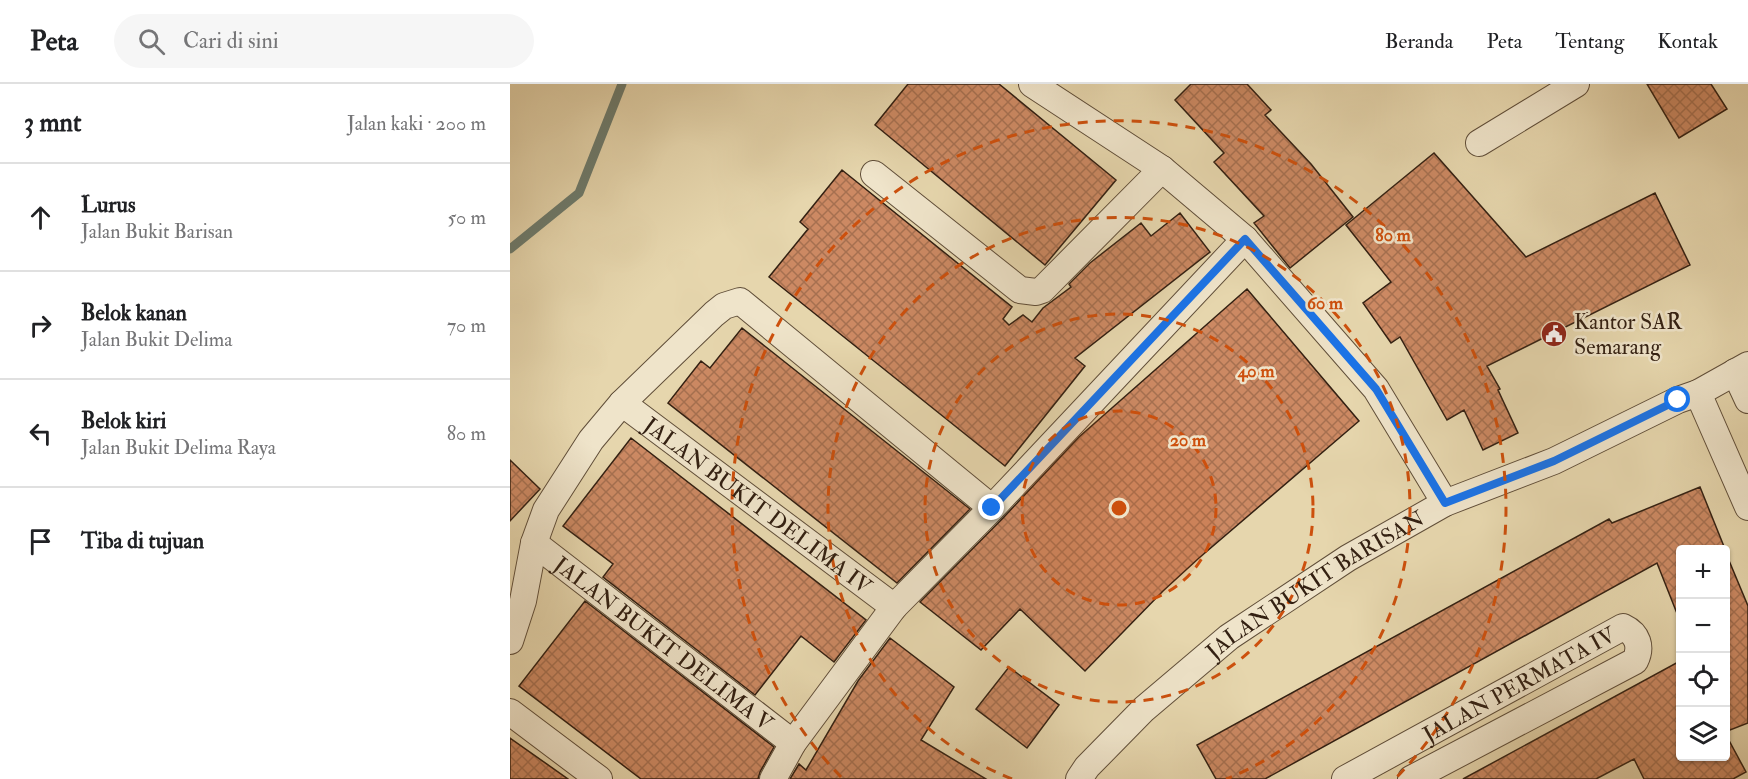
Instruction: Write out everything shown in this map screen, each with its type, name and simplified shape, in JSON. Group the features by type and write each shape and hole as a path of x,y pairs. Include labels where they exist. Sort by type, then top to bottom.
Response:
{"street":[{"path":"1032,84 1162,169 1245,239 1376,389 1445,503"},
{"path":"1479,142 1576,84"},
{"path":"874,174 1020,290 1036,292 1042,290 1162,169"},
{"path":"773,779 793,743 894,607 992,508 1245,239"},
{"path":"510,641 523,601 534,543 546,510 591,440 622,402 714,314 724,306 740,301 992,508"},
{"path":"1742,368 1748,400"},
{"name":"JALAN BUKIT BARISAN","path":"1079,779 1144,709 1228,637 1348,558 1445,503 1554,461 1678,400 1698,393 1742,368"},
{"path":"1698,393 1748,507"},
{"name":"JALAN BUKIT DELIMA IV","path":"622,402 894,607"},
{"name":"JALAN BUKIT DELIMA V","path":"534,543 793,743"},
{"name":"JALAN PERMATA IV","path":"1345,779 1623,627 1639,642 1635,661 1411,779"},
{"path":"510,712 599,779"},
{"path":"1430,733 1442,763"}],"building":[{"path":"908,84 999,84 1116,180 1045,265 875,125"},
{"path":"1191,84 1247,84 1271,110 1265,115 1311,164 1353,217 1290,268 1254,223 1264,216 1214,162 1224,153 1175,100"},
{"path":"1647,84 1711,84 1727,109 1679,138"},
{"path":"1434,153 1526,257 1655,193 1690,265 1487,366 1500,389 1498,390 1518,433 1483,450 1464,410 1447,420 1400,337 1391,343 1363,303 1391,282 1346,225"},
{"path":"842,170 1012,307 1003,319 1009,325 1023,315 1032,322 1043,308 1071,287 1069,284 1090,263 1141,223 1151,236 1180,213 1210,252 1075,358 1085,366 1005,466 769,277 808,229 800,222"},
{"path":"1247,289 1359,421 1199,558 1163,591 1085,671 1020,609 981,650 920,602 1079,437"},
{"path":"742,328 970,509 897,583 668,403 701,361 710,368"},
{"path":"631,438 866,620 834,662 801,636 755,695 603,577 613,564 563,526"},
{"path":"510,460 540,489 510,521"},
{"path":"1700,487 1723,545 1676,545 1676,611 1657,563 1265,779 1216,779 1197,745 1609,519 1612,523"},
{"path":"1730,563 1748,606 1748,723 1730,730"},
{"path":"585,601 774,747 758,779 641,779 519,686"},
{"path":"890,638 954,687 921,740 986,779 790,779 799,764 806,770 858,681"},
{"path":"1676,663 1676,761 1730,761 1730,742 1746,772 1733,779 1644,779 1634,759 1596,779 1463,779"},
{"path":"1009,667 1059,705 1027,748 976,709"},
{"path":"510,738 568,779 510,779"}],"waterway":[{"path":"510,249 579,193 622,84"}],"place":[{"name":"Kantor SAR Semarang","path":"1554,334"}],"route":[{"path":"992,508 1245,239 1376,389 1445,503 1554,461 1678,400"}]}
